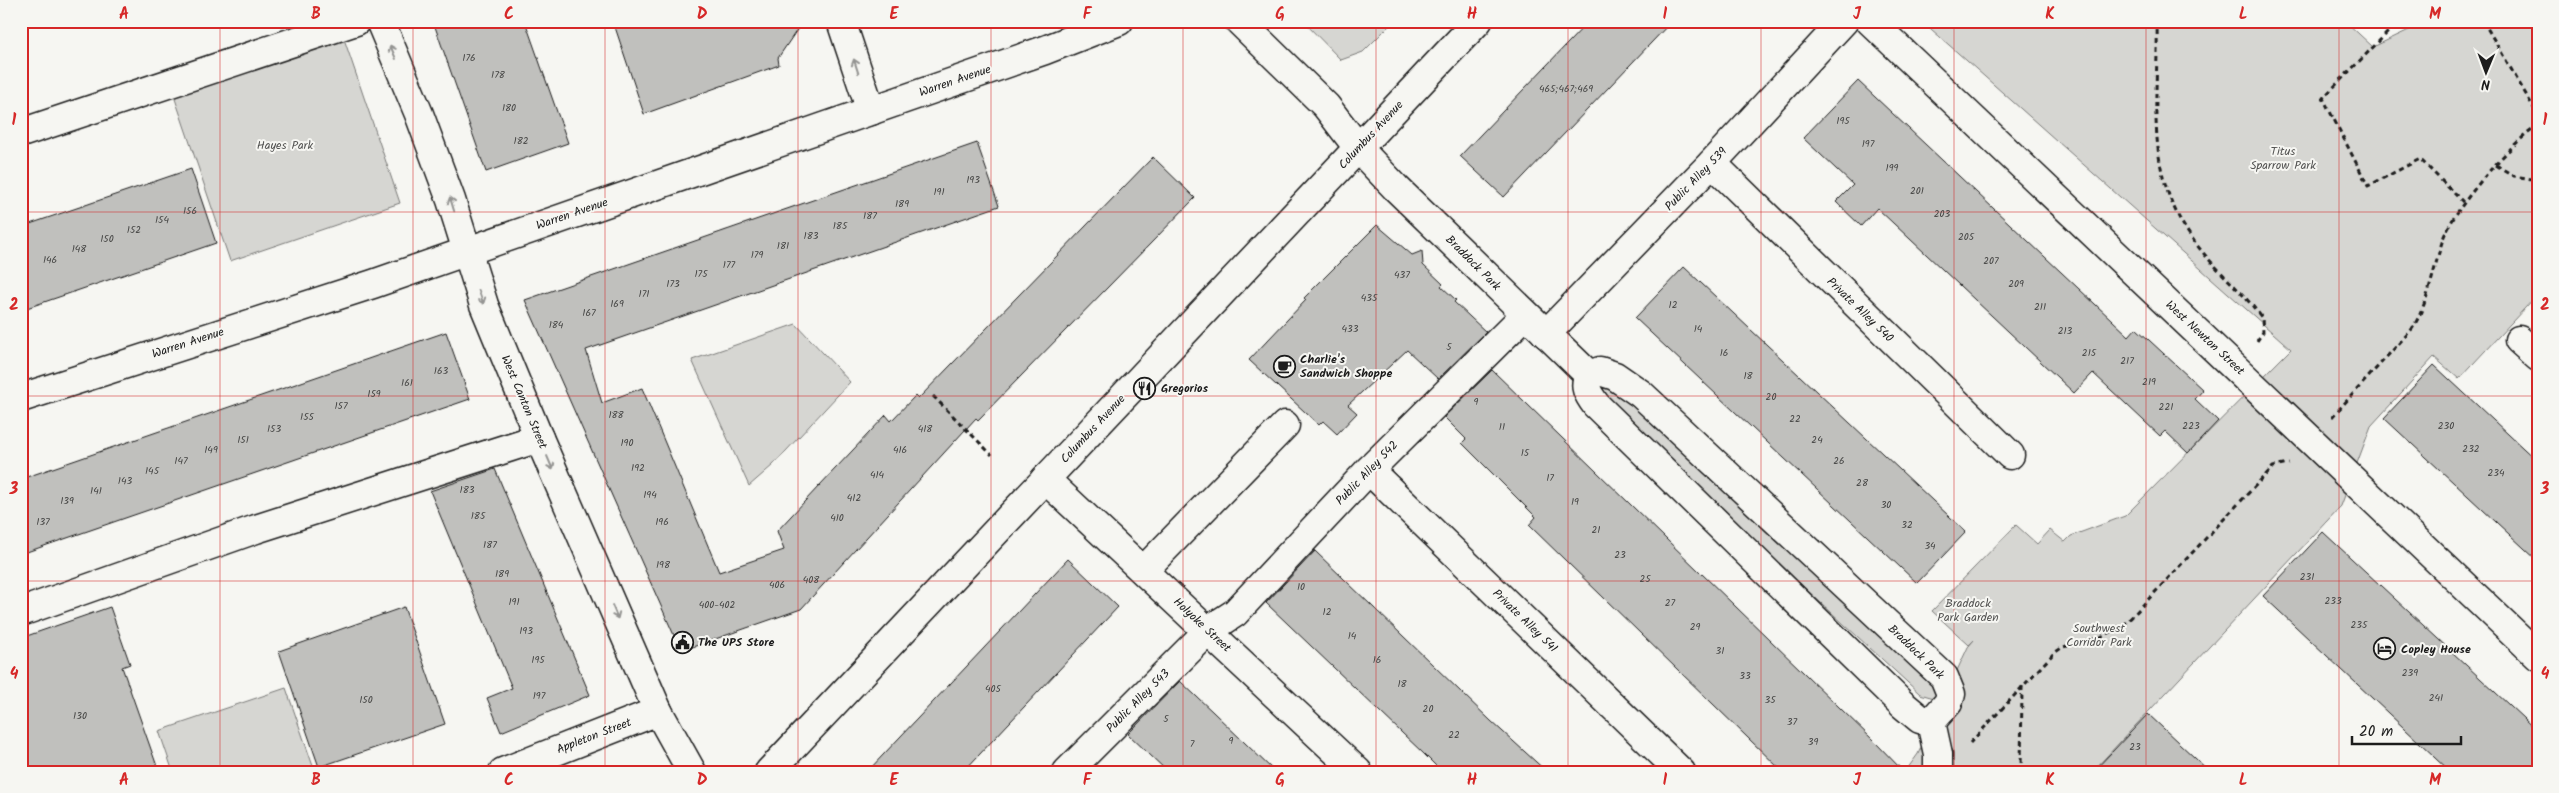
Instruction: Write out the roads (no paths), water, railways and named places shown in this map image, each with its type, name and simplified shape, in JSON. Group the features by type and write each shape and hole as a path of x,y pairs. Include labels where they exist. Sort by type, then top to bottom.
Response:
{"street":[{"path":"21,132 356,21"},
{"name":"West Canton Street","path":"380,21 448,191 484,306 539,438 658,711 692,772"},
{"path":"841,21 871,110"},
{"name":"Warren Avenue","path":"21,398 373,284 1119,21"},
{"path":"1239,21 1326,106 1360,149"},
{"name":"Columbus Avenue","path":"769,772 1360,149 1478,21"},
{"name":"Public Alley 539","path":"1546,334 1712,163 1844,21"},
{"name":"West Newton Street","path":"1870,21 2538,656"},
{"name":"Braddock Park","path":"1360,149 1525,314 1589,375 1600,370 1606,372 1641,394 1944,677 1951,694 1948,703 1931,722"},
{"name":"Private Alley 540","path":"1712,163 2010,455"},
{"name":"Public Alley 542","path":"1209,630 1235,612 1369,470 1525,314"},
{"path":"1589,375 1586,388 1602,411 1902,704 1920,719 1931,722 1938,754 1938,772"},
{"path":"1144,570 1285,425"},
{"path":"21,612 256,529 539,438"},
{"name":"Private Alley 541","path":"1369,470 1681,772"},
{"name":"Holyoke Street","path":"1046,479 1209,630 1358,772"},
{"name":"Public Alley 543","path":"1067,772 1209,630"},
{"name":"Appleton Street","path":"503,772 658,711"}],"place":[{"name":"Charlie's Sandwich Shoppe","path":"1284,366"},
{"name":"Gregorios","path":"1145,388"},
{"name":"The UPS Store","path":"682,642"},
{"name":"Copley House","path":"2385,649"}],"park label":[{"name":"Hayes Park","path":"285,145"},
{"name":"Titus Sparrow Park","path":"2283,158"},
{"name":"Braddock Park Garden","path":"1968,610"},
{"name":"Southwest Corridor Park","path":"2099,635"}]}
